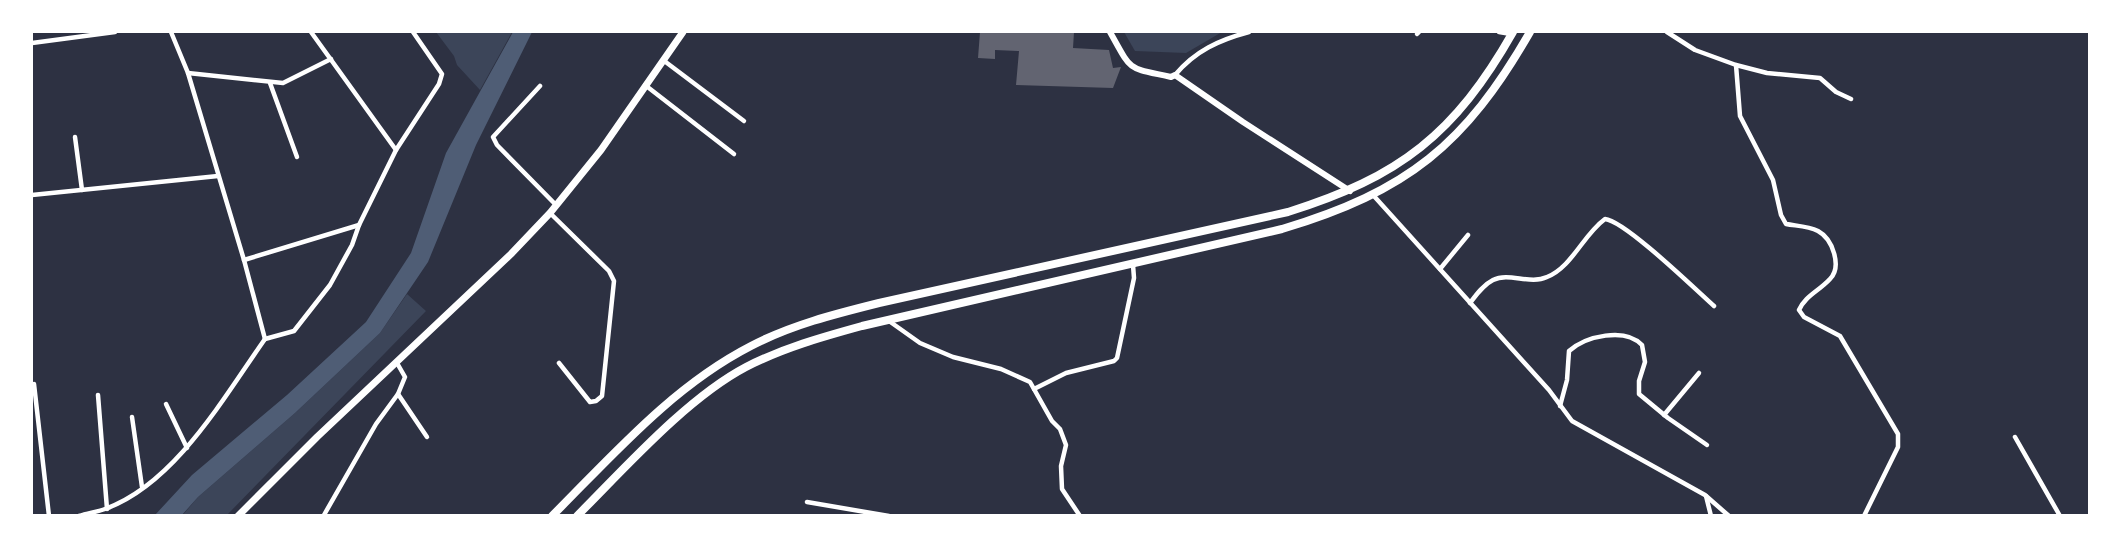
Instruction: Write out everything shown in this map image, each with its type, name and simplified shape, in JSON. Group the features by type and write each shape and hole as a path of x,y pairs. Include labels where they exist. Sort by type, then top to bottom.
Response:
{"highway":[{"path":"577,516 654,440 704,396 735,373 795,345 888,320 1282,229 1339,211 1373,195 1407,175 1453,138 1495,90 1530,32"},
{"path":"552,516 640,428 680,393 715,367 777,334 840,312 1288,212 1350,191 1386,173 1433,138 1474,92 1512,33"}],"main road":[{"path":"239,516 317,437 550,213 601,149 683,32"}],"street":[{"path":"32,43 115,32"},
{"path":"171,32 188,73 265,339"},
{"path":"311,32 396,150"},
{"path":"79,516 107,509 143,488 187,448 265,339 295,331 330,285 352,245 396,150 439,84 442,74 413,32"},
{"path":"1111,32 1130,66 1140,72 1171,77 1186,61 1212,43 1249,32"},
{"path":"1500,32 1512,33"},
{"path":"1667,32 1695,50 1736,65 1767,73 1820,78 1836,92 1851,99"},
{"path":"662,59 744,121"},
{"path":"188,73 283,83 331,60"},
{"path":"1736,65 1740,116 1773,180 1781,215 1786,224 1822,233 1833,250 1836,268 1831,278 1802,302 1799,310 1804,317 1840,336 1898,434 1898,447 1864,516"},
{"path":"1175,75 1350,191"},
{"path":"271,83 297,157"},
{"path":"644,84 734,154"},
{"path":"540,86 493,137 497,145 556,205"},
{"path":"75,137 82,190"},
{"path":"32,195 218,176"},
{"path":"1373,195 1549,390 1572,421 1706,495 1729,516"},
{"path":"550,213 608,271 614,281 602,396 590,402 558,363"},
{"path":"1470,303 1485,285 1494,279 1545,279 1558,271 1605,219 1615,222 1632,234 1714,306"},
{"path":"244,260 359,225"},
{"path":"1440,269 1468,235"},
{"path":"1034,389 1066,373 1117,358 1134,278 1133,264"},
{"path":"888,320 920,343 953,357 1001,369 1030,382 1052,421 1060,429 1066,445 1061,466 1062,489 1080,516"},
{"path":"1560,405 1567,380 1569,351 1579,342 1603,337 1630,336 1642,345 1645,362 1639,381 1639,394 1707,445"},
{"path":"324,515 376,424 398,394 405,377 397,363"},
{"path":"1664,415 1699,373"},
{"path":"34,384 49,516"},
{"path":"398,394 427,437"},
{"path":"98,395 107,509"},
{"path":"166,404 187,448"},
{"path":"132,417 143,488"},
{"path":"2015,437 2060,516"},
{"path":"1706,495 1711,516"},
{"path":"807,502 889,516"}],"shaded area":[{"path":"436,32 512,32 480,90 457,65 454,56"},
{"path":"513,32 532,32 476,145 428,262 380,333 295,413 198,497 182,515 155,515 192,475 287,395 366,322 411,253 446,153"},
{"path":"1124,32 1222,32 1186,53 1135,51"},
{"path":"407,294 426,311 227,515 182,516 198,497 295,413 380,333"}],"building":[{"path":"980,32 1074,32 1073,48 1109,50 1113,68 1121,67 1113,88 1016,85 1019,51 995,50 995,59 978,58"}]}
